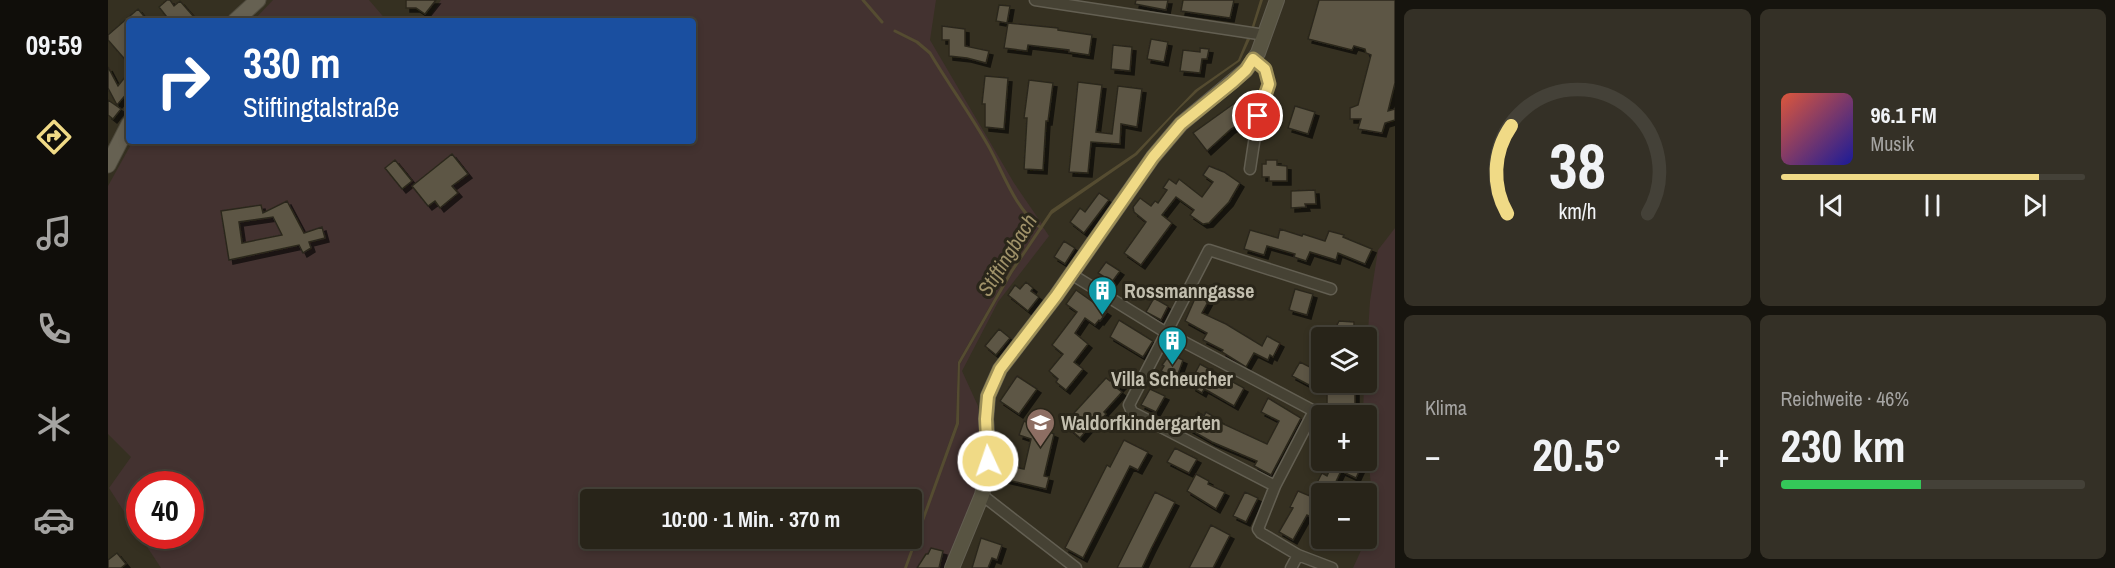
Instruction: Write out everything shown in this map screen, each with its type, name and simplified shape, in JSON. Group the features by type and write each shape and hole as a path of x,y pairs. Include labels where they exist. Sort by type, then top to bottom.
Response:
{"main road":[{"path":"238,18 258,0"},
{"path":"108,165 126,130"}],"street":[{"path":"1035,0 1262,35"},
{"path":"952,568 982,495 988,461 986,419 988,396 1000,369 1071,274 1139,176 1181,124 1246,70 1253,59 1277,0"},
{"path":"1250,169 1258,116 1269,84 1265,69 1253,59"},
{"path":"1275,486 1130,410 1130,402 1209,250 1331,289"},
{"path":"1071,274 1165,332 1314,411 1275,486 1258,527 1259,531 1298,555 1332,568"},
{"path":"982,495 1076,568"},
{"path":"1292,568 1298,555"}],"shaded area":[{"path":"273,0 369,0 384,18 256,18"},
{"path":"441,0 936,0 930,40 1014,183 1042,224 1010,271 958,362 956,423 922,519 922,489 580,489 580,549 922,549 922,521 959,424 960,364 1013,272 1043,227 1049,236 998,302 962,371 978,406 981,476 969,516 945,568 161,568 149,549 204,549 204,471 126,471 126,515 109,488 131,457 108,434 108,186 131,144 696,144 696,18 429,18"},
{"name":"Stiftingbach","path":"1260,0 1263,0 1251,37 1240,61 1198,91 1137,155 1052,214 1013,272 960,364 959,424 922,526 922,518 956,423 958,362 1010,271 1051,210 1135,153 1195,90 1238,60"},
{"path":"1395,228 1395,568 1353,568 1362,549 1377,549 1377,483 1371,483 1369,471 1377,471 1377,405 1363,405 1364,393 1377,393 1377,327 1368,327 1378,250"},
{"name":"Stiftingbach","path":"911,549 914,549 907,568 904,568"}],"building":[{"path":"167,0 170,0 174,6 180,1 194,17 168,18 159,7"},
{"path":"406,0 436,0 425,14 416,8 406,8"},
{"path":"1136,0 1168,0 1166,10 1135,4"},
{"path":"1183,0 1234,0 1230,18 1181,11"},
{"path":"1319,0 1395,0 1395,83 1388,111 1395,109 1395,120 1385,123 1382,133 1358,129 1361,119 1350,119 1350,108 1358,105 1371,55 1366,53 1365,49 1354,46 1352,50 1308,39"},
{"path":"999,5 1010,6 1007,23 996,21"},
{"path":"138,9 146,18 128,18"},
{"path":"126,19 126,61 108,40 108,35"},
{"path":"1008,23 1058,28 1058,30 1092,35 1089,55 1028,45 1027,51 1004,48"},
{"path":"942,26 965,29 965,46 989,51 986,63 949,56 949,40 942,40"},
{"path":"1151,39 1168,42 1164,62 1147,59"},
{"path":"1113,45 1132,47 1130,71 1111,69"},
{"path":"1200,48 1209,49 1207,59 1202,59 1200,73 1180,71 1183,50 1200,52"},
{"path":"108,67 118,86 126,76 126,94 117,105 108,88"},
{"path":"985,76 1008,78 1004,129 985,127 985,104 982,104"},
{"path":"1029,80 1053,83 1048,121 1046,121 1043,170 1024,169 1027,118 1024,118"},
{"path":"1078,82 1102,85 1096,132 1112,134 1118,86 1142,89 1137,127 1121,124 1120,144 1091,142 1088,173 1069,172"},
{"path":"108,100 121,109 113,119 108,115"},
{"path":"1239,100 1249,118 1231,129 1207,151 1193,133"},
{"path":"1295,106 1315,112 1308,134 1288,128"},
{"path":"452,154 468,174 452,186 458,193 440,208 435,201 428,206 412,186"},
{"path":"395,160 412,181 402,189 385,168"},
{"path":"1266,160 1277,160 1277,165 1287,166 1287,181 1269,181 1269,177 1262,177 1262,164 1266,164"},
{"path":"1209,166 1224,172 1240,183 1229,202 1209,223 1203,224 1190,215 1194,210 1176,197 1162,215 1172,223 1141,265 1124,253 1146,222 1134,212 1133,207 1140,198 1151,206 1155,201 1158,203 1167,190 1163,188 1169,179 1176,184 1179,179 1202,197 1213,182 1203,175"},
{"path":"1315,190 1316,204 1291,208 1291,191"},
{"path":"1099,193 1109,200 1084,233 1070,222 1080,208 1085,212"},
{"path":"287,201 304,233 322,227 325,238 309,242 311,248 303,253 299,245 229,260 221,211 261,205 263,213","holes":["273,217 282,235 242,243 239,222"]},
{"path":"1280,229 1325,241 1329,231 1344,235 1343,237 1372,249 1365,264 1338,253 1336,260 1310,252 1306,261 1294,257 1295,254 1267,246 1264,255 1244,249 1250,230 1278,238"},
{"path":"1064,241 1075,248 1065,264 1054,257"},
{"path":"1106,262 1120,271 1112,282 1098,273"},
{"path":"1026,282 1033,288 1031,291 1039,297 1028,311 1008,295 1015,285 1020,289"},
{"path":"1295,289 1313,294 1307,315 1289,310"},
{"path":"1076,290 1107,312 1095,325 1085,318 1075,333 1088,344 1074,362 1083,369 1066,390 1056,382 1058,379 1049,371 1063,354 1052,345 1077,312 1066,304"},
{"path":"1197,294 1209,300 1202,313 1226,324 1262,346 1267,336 1280,343 1273,357 1270,355 1268,360 1254,353 1246,367 1222,352 1223,350 1203,340 1207,333 1185,321"},
{"path":"1154,298 1168,306 1161,320 1146,312"},
{"path":"1119,320 1153,341 1143,357 1110,337"},
{"path":"1339,321 1354,322 1354,327 1336,327"},
{"path":"999,329 1010,338 996,355 985,346"},
{"name":"Villa Scheucher","path":"1170,354 1183,360 1178,374 1174,372 1171,376 1161,371 1164,366 1162,365"},
{"path":"1300,362 1311,368 1309,385 1292,376"},
{"path":"1200,364 1244,388 1234,406 1204,389 1202,393 1192,387 1195,381 1192,379"},
{"path":"1017,376 1037,389 1019,414 1000,401"},
{"path":"1113,377 1122,385 1118,389 1122,392 1104,412 1106,414 1095,427 1092,424 1080,438 1064,424 1106,378 1110,381"},
{"path":"1150,389 1165,396 1156,412 1141,405"},
{"path":"1327,393 1355,393 1355,405 1327,405"},
{"path":"1268,398 1301,418 1271,475 1254,466 1257,461 1212,442 1189,429 1198,412 1204,416 1206,412 1220,420 1219,422 1267,444 1279,421 1261,412"},
{"path":"1024,421 1054,434 1044,476 1049,477 1046,489 995,477 999,463 1024,469 1031,439 1019,435"},
{"path":"1124,440 1148,452 1138,470 1130,466 1083,558 1065,548 1107,465 1110,467"},
{"path":"1175,448 1197,459 1189,473 1167,462"},
{"path":"1329,471 1341,471 1335,483 1317,483 1322,473 1327,476"},
{"path":"1341,471 1359,471 1356,478"},
{"path":"1196,474 1209,481 1208,484 1225,492 1216,509 1187,491"},
{"path":"1298,491 1310,496 1311,494 1311,517 1307,515 1293,540 1279,532 1293,508 1290,507"},
{"path":"1155,492 1175,502 1142,568 1117,568"},
{"path":"1245,492 1258,498 1246,522 1233,516"},
{"path":"1211,525 1230,535 1213,568 1189,568"},
{"path":"981,538 1002,545 997,560 992,558 988,568 972,568"},
{"path":"931,548 943,551 939,568 917,568 928,554"},
{"path":"117,553 126,564 121,568 108,568 108,560"}],"waterway":[{"path":"863,0 882,22"},
{"path":"895,31 917,42 930,53 982,135 1017,201 1041,228"}],"place":[{"name":"Rossmanngasse","path":"1103,316"},
{"name":"Villa Scheucher","path":"1172,366"},
{"name":"Waldorfkindergarten","path":"1040,448"}],"route":[{"path":"988,461 986,419 988,396 1000,369 1056,296 1153,157 1181,124 1233,82 1246,70 1253,59 1265,69 1269,84 1258,116"}]}
